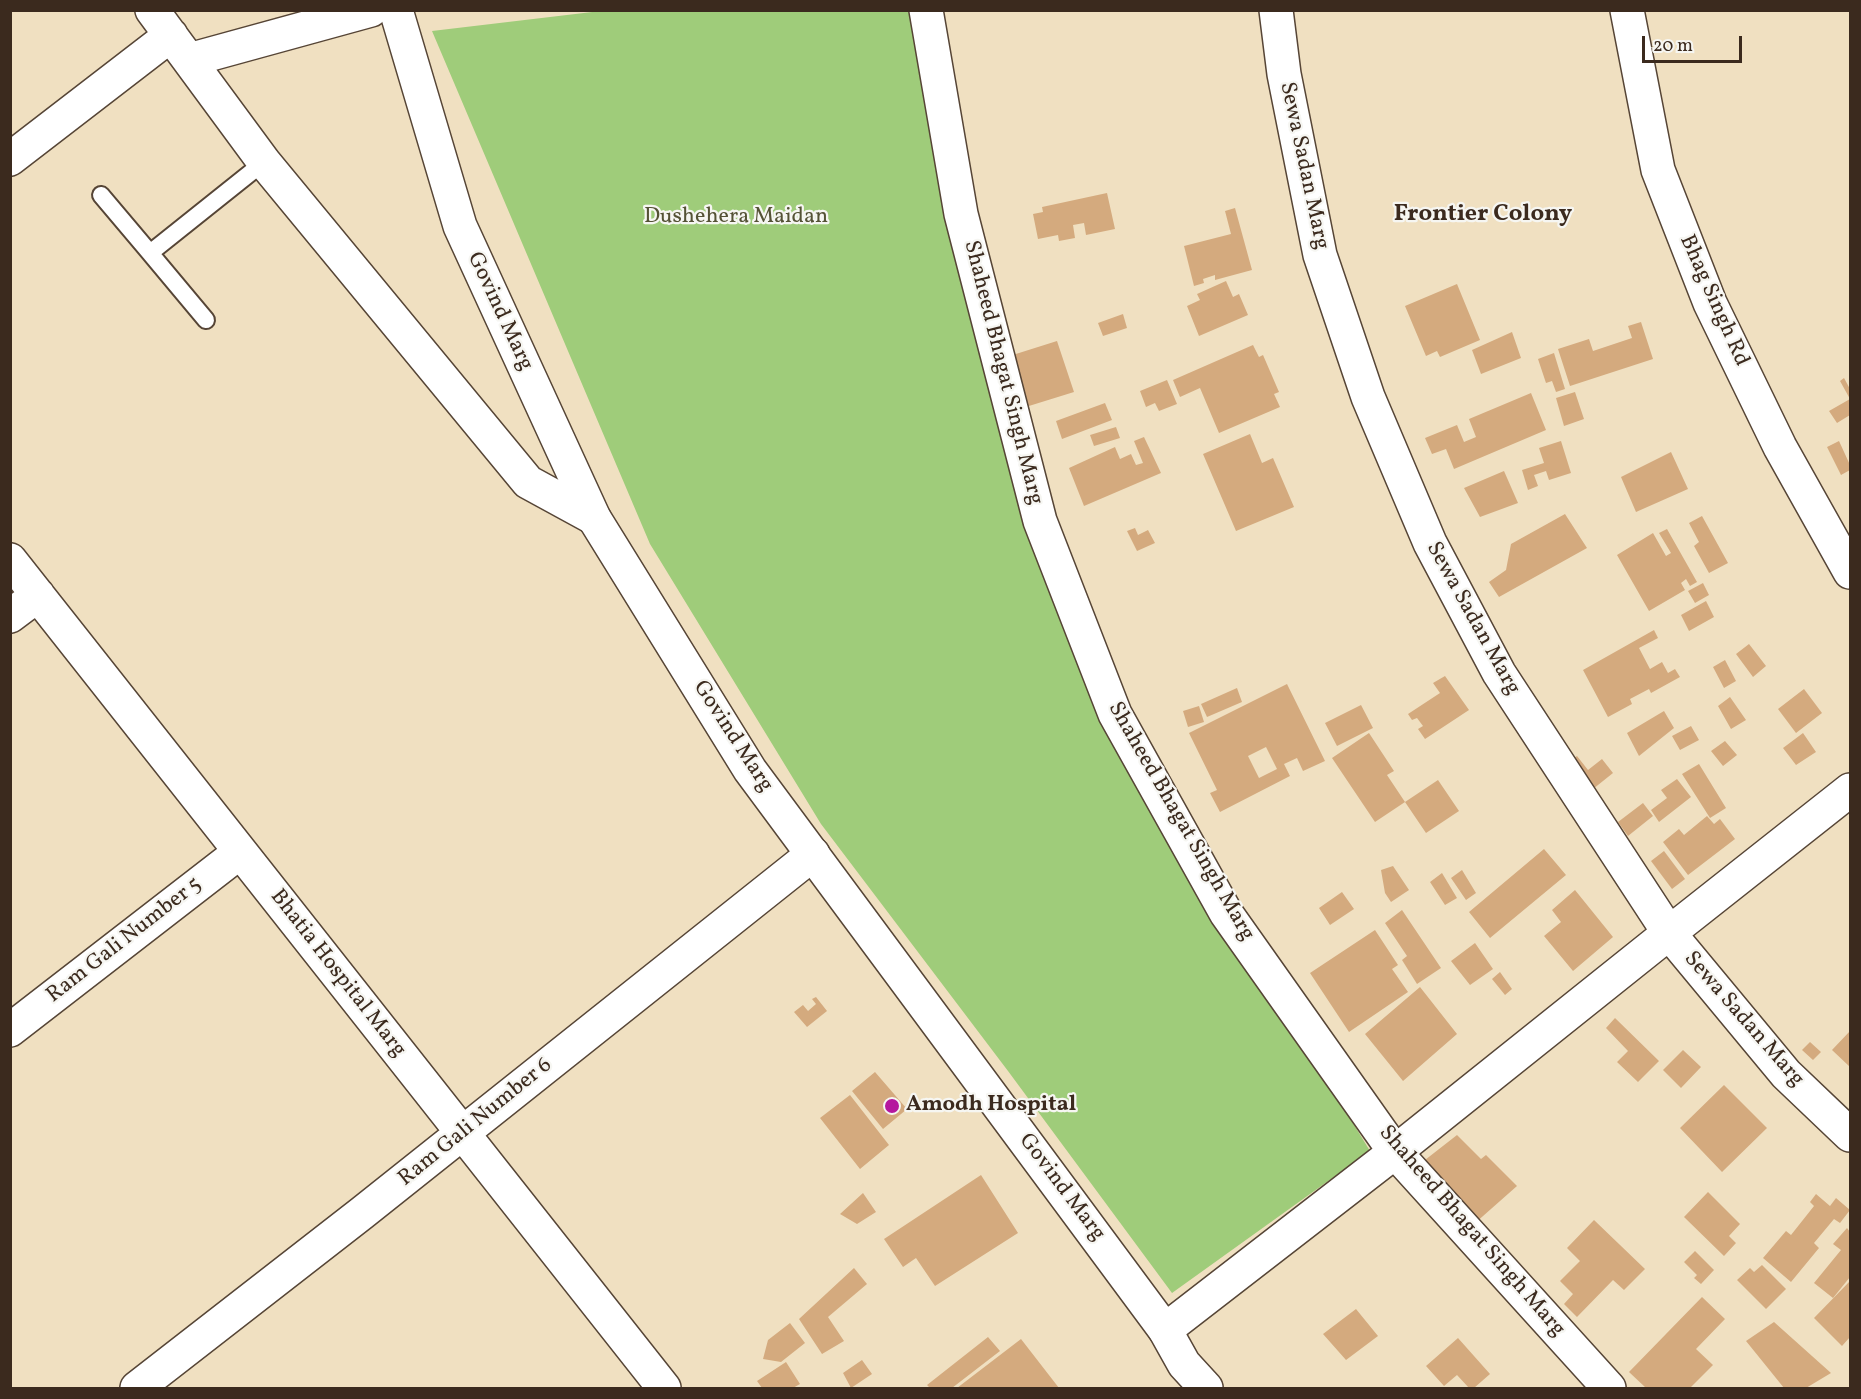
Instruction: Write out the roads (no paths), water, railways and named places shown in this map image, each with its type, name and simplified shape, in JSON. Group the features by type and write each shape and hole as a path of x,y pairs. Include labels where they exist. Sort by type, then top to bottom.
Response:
{"street":[{"path":"10,159 170,35 371,10"},
{"name":"Govind Marg","path":"396,10 460,226 594,518 750,770 1165,1330 1184,1364 1206,1389"},
{"name":"Shaheed Bhagat Singh Marg","path":"926,10 961,214 1040,520 1115,714 1226,913 1395,1152 1609,1389"},
{"name":"Sewa Sadan Marg","path":"1276,10 1284,74 1320,255 1368,397 1430,543 1499,673 1669,933 1786,1074 1851,1135"},
{"name":"Bhag Singh Rd","path":"1627,10 1658,170 1710,303 1780,447 1851,572"},
{"path":"170,35 264,162 528,482 594,518"},
{"name":"Bhatia Hospital Marg","path":"10,560 664,1389"},
{"path":"10,616 38,595"},
{"path":"1165,1330 1395,1152 1851,790"},
{"name":"Ram Gali Number 5","path":"13,1023 240,852"},
{"name":"Ram Gali Number 6","path":"137,1389 813,854"}],"lane":[{"path":"150,253 264,162"},
{"path":"101,195 206,320"}],"place":[{"name":"Amodh Hospital","path":"892,1106"}],"district":[{"name":"Frontier Colony","path":"1483,216"}],"park label":[{"name":"Dushehera Maidan","path":"736,218"}]}
